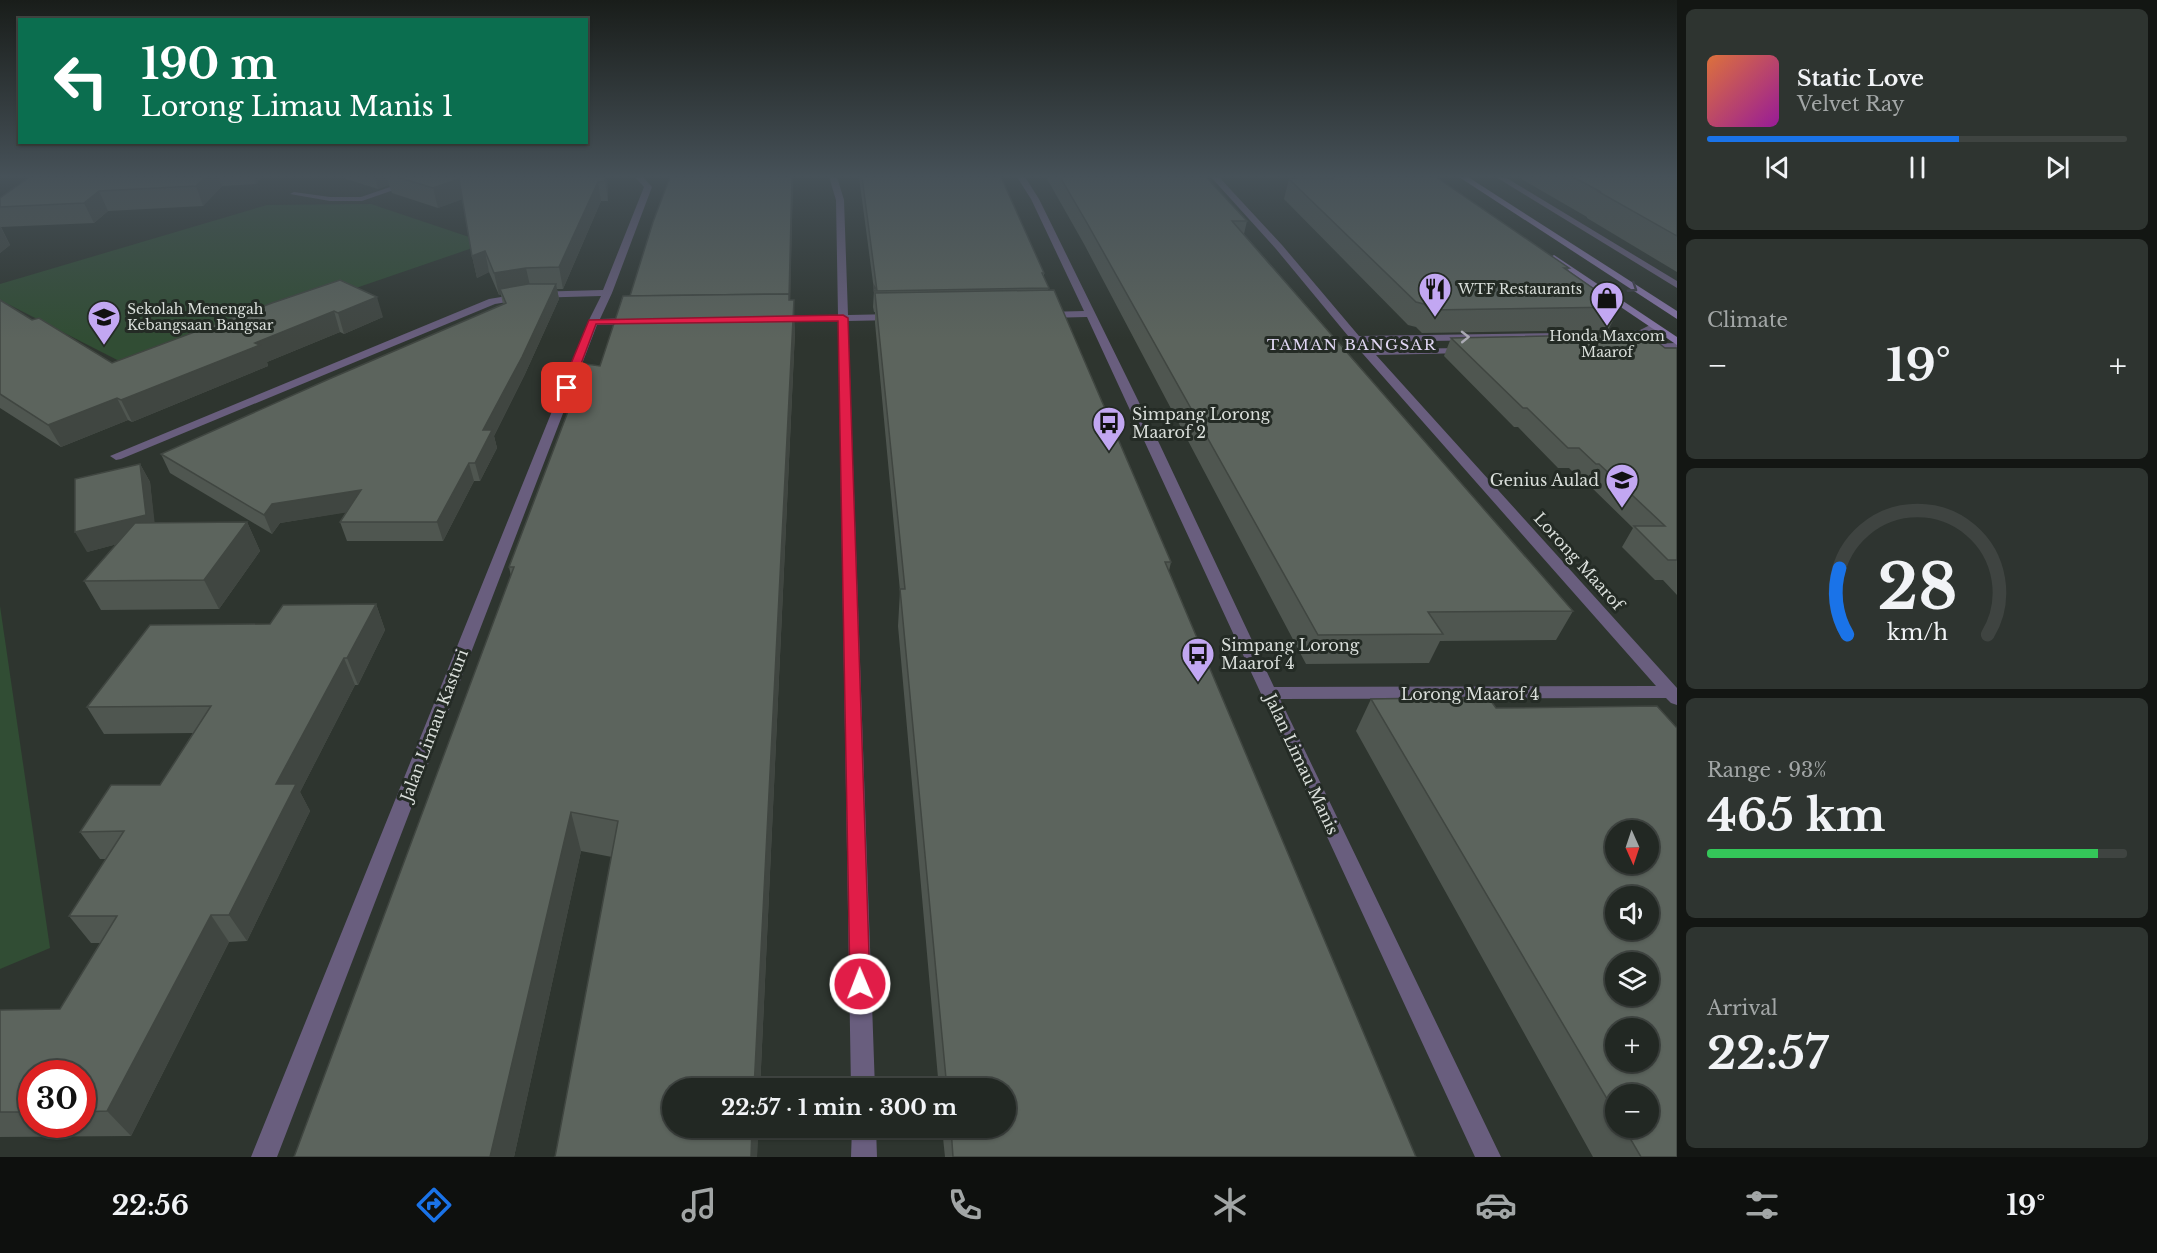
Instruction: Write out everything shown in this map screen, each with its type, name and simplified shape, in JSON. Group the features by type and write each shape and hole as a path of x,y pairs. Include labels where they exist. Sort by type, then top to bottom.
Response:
{"main road":[{"path":"1546,231 1677,316"},
{"path":"1543,250 1677,344"}],"street":[{"name":"Jalan Limau Kasturi","path":"264,1157 631,231"},
{"path":"841,231 863,1078"},
{"name":"Jalan Limau Manis","path":"1050,231 1154,444 1230,613 1488,1157"},
{"name":"Lorong Maarof","path":"1264,231 1367,352 1674,695"},
{"path":"1588,231 1677,285"},
{"path":"116,456 493,301 531,295 607,293"},
{"path":"1034,315 1090,314"},
{"path":"763,319 902,317"},
{"path":"593,322 650,321"},
{"path":"1597,335 1642,333 1654,326"},
{"path":"1356,339 1574,336"},
{"path":"1637,347 1677,344"},
{"path":"1367,352 1483,349"},
{"name":"Lorong Maarof 4","path":"1269,693 1674,695"},
{"path":"864,1138 864,1157"}],"green space":[{"name":"Sekolah Menengah Kebangsaan Bangsar","path":"179,231 451,231 487,243 129,366 0,300 0,284"},
{"path":"0,606 50,948 0,969"}],"building":[{"path":"468,231 576,231 559,267 526,268 494,273 485,251 472,256"},
{"path":"650,231 791,231 789,298 789,294 630,296"},
{"path":"869,231 1025,231 1049,288 877,291"},
{"path":"1091,231 1241,231 1573,611 1428,612 1443,634 1318,635"},
{"path":"1343,231 1515,231 1620,307 1430,310 1424,304 1416,302"},
{"path":"340,280 377,297 338,313 334,311 255,343 260,345 121,400 117,398 48,425 0,394 0,300 32,320 39,318 112,363"},
{"path":"528,284 556,284 522,357 483,430 492,430 475,463 469,463 437,522 340,522 361,490 272,504 264,515 161,454 506,303 500,289"},
{"path":"1054,290 1171,562 1165,562 1416,1157 953,1157 952,1138 1016,1138 1016,1078 946,1078 900,589 905,589 875,293"},
{"path":"789,294 789,300 794,300 755,1078 662,1078 662,1138 752,1138 751,1157 555,1157 618,821 571,812 490,1157 294,1157 514,567 509,567 586,364 600,366 623,296"},
{"path":"1647,334 1665,348 1677,348 1677,560 1668,560 1634,526 1665,526 1599,464 1596,464 1579,448 1568,448 1451,338"},
{"path":"140,464 146,515 75,532 75,479"},
{"path":"247,522 204,580 84,581 135,523"},
{"path":"376,604 276,784 296,784 229,915 211,915 107,1111 96,1111 96,1060 18,1060 18,1112 0,1112 0,1010 60,1009 117,916 69,916 124,831 80,832 111,785 160,785 211,706 87,707 150,625 270,624 283,605"},
{"path":"1488,697 1496,708 1657,706 1677,728 1677,1157 1641,1157 1630,1138 1659,1138 1659,1084 1605,1084 1605,1095 1371,699"}],"place":[{"name":"WTF Restaurants","path":"1435,318"},
{"name":"Honda Maxcom Maarof","path":"1607,327"},
{"name":"Sekolah Menengah Kebangsaan Bangsar","path":"104,346"},
{"name":"Simpang Lorong Maarof 2","path":"1109,452"},
{"name":"Genius Aulad","path":"1622,509"},
{"name":"Simpang Lorong Maarof 4","path":"1198,683"}],"district":[{"name":"TAMAN BANGSAR","path":"1352,344"}],"route":[{"path":"567,388 593,322 843,318 860,984"}]}
